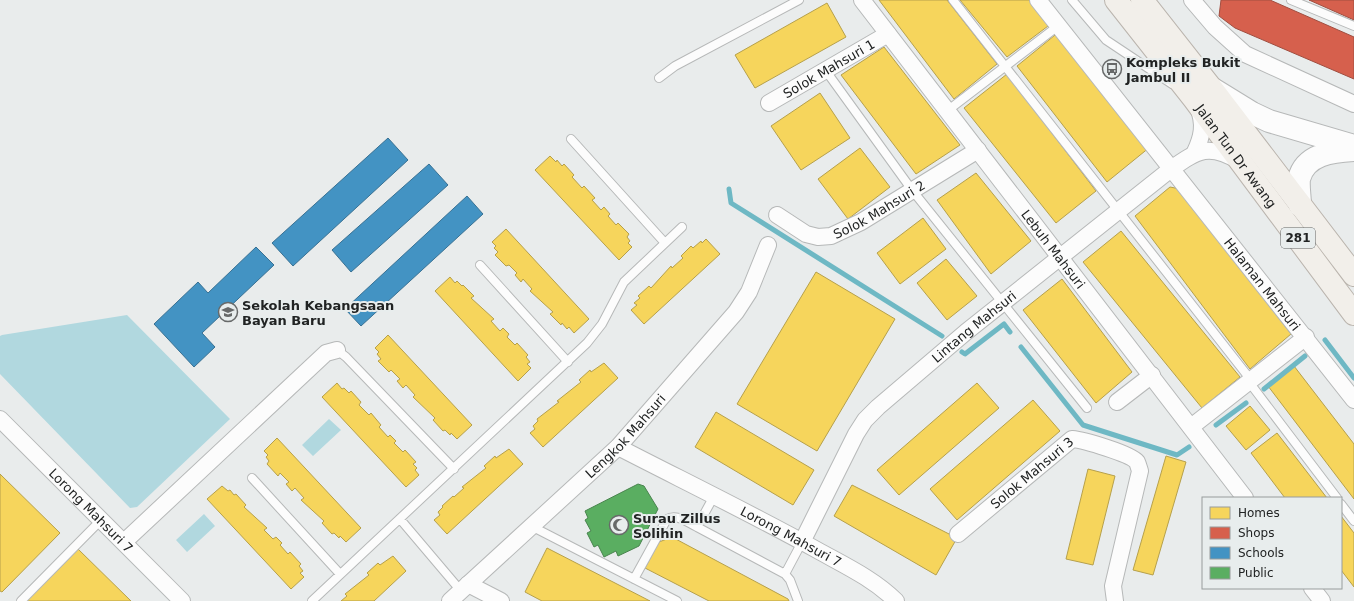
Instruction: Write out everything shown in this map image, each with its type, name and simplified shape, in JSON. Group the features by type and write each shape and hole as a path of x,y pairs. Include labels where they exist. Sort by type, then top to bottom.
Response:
{"main road":[{"name":"Jalan Tun Dr Awang","path":"1116,0 1203,94 1300,205 1354,275"},
{"name":"Jalan Tun Dr Awang","path":"1142,0 1203,94 1242,163 1354,314"}],"street":[{"name":"Lebuh Mahsuri","path":"862,0 1192,427 1244,497"},
{"path":"1038,0 1171,168"},
{"path":"1192,0 1215,27 1245,54 1354,104"},
{"name":"Solok Mahsuri 1","path":"769,103 888,34"},
{"path":"1242,163 1225,152 1195,152 1203,130 1201,116 1203,94 1269,121 1354,146"},
{"name":"Solok Mahsuri 2","path":"777,215 806,234 818,237 832,236 844,232 978,150"},
{"path":"1300,205 1299,179 1306,167 1316,158 1327,152 1354,150"},
{"name":"Lintang Mahsuri","path":"802,542 856,434 865,420 878,407 1060,257 1171,168 1195,152"},
{"name":"Halaman Mahsuri","path":"1171,168 1306,337 1354,400"},
{"name":"Lengkok Mahsuri","path":"460,592 618,447 648,415 736,312 749,292 760,270 768,245"},
{"path":"1192,427 1306,337"},
{"path":"124,542 326,353 337,350"},
{"path":"1117,402 1152,375"},
{"name":"Lorong Mahsuri 7","path":"0,419 182,601"},
{"name":"Solok Mahsuri 3","path":"958,534 1072,439 1082,440 1130,457 1137,462 1140,471 1113,586 1115,601"},
{"name":"Lorong Mahsuri 7","path":"618,447 802,542 865,577 887,592 896,601"},
{"path":"1313,589 1322,601"},
{"path":"460,592 501,601"}],"lane":[{"path":"659,78 675,66 799,0"},
{"path":"952,0 1250,381 1336,497"},
{"path":"1072,0 1106,40 1203,94"},
{"path":"1292,0 1354,26"},
{"path":"947,111 1058,26"},
{"path":"826,71 912,190 1087,408"},
{"path":"571,139 665,243"},
{"path":"312,601 587,343 602,324 624,282 682,227"},
{"path":"480,265 568,362"},
{"path":"337,350 346,356 454,469"},
{"path":"252,478 340,574"},
{"path":"697,527 714,496"},
{"path":"1342,505 1354,521"},
{"path":"634,579 667,518 679,518 785,574 790,580 798,601"},
{"path":"400,519 460,592"},
{"path":"21,601 101,520"},
{"path":"531,526 677,601"},
{"path":"785,574 802,542"}],"shaded area":[{"path":"127,315 230,419 137,507 130,508 0,374 0,336 2,335"},
{"path":"329,419 341,430 313,456 302,445"},
{"path":"204,514 215,526 187,552 176,540"}],"building: Homes":[{"path":"879,0 947,0 997,64 954,99"},
{"path":"960,0 1033,0 1052,23 1007,57"},
{"path":"827,3 846,37 755,88 735,55"},
{"path":"1060,31 1150,147 1107,182 1017,66"},
{"path":"884,47 960,145 916,174 841,75"},
{"path":"1007,74 1096,191 1056,223 964,108"},
{"path":"820,93 850,138 801,170 771,126"},
{"path":"860,148 890,187 848,219 818,179"},
{"path":"550,156 556,162 557,160 562,166 564,164 574,175 572,177 582,188 584,186 595,198 592,200 601,210 604,207 610,214 608,216 616,225 618,223 629,234 627,237 630,241 628,243 632,247 619,260 535,170"},
{"path":"976,173 1031,241 991,274 937,200"},
{"path":"1170,187 1180,189 1291,334 1250,369 1135,216"},
{"path":"923,218 946,249 900,284 877,253"},
{"path":"506,229 589,319 574,333 569,327 567,329 562,323 561,325 550,314 553,312 530,291 532,289 523,279 521,282 515,275 517,273 509,265 506,266 495,255 498,252 494,248 496,246 492,242"},
{"path":"1121,231 1240,377 1202,408 1083,262"},
{"path":"706,239 720,254 644,324 631,310 637,305 634,303 640,298 638,296 649,286 651,288 671,266 672,268 683,258 681,256 691,246 693,248 701,241 702,243"},
{"path":"946,259 977,296 947,320 917,283"},
{"path":"816,272 895,319 817,451 737,404"},
{"path":"450,277 455,283 457,281 462,286 463,285 474,296 471,298 494,319 491,321 500,331 503,328 509,334 507,337 515,345 517,343 528,355 526,357 530,362 527,364 531,368 518,381 435,291"},
{"path":"1062,279 1132,372 1096,403 1023,310"},
{"path":"388,335 472,425 457,439 451,433 450,435 445,430 443,431 433,420 435,418 413,397 415,395 406,385 403,388 397,381 400,379 391,370 389,372 378,361 381,359 377,354 379,352 375,348"},
{"path":"604,363 618,378 543,447 530,433 535,429 533,426 538,421 537,419 581,382 579,380 590,370 591,372"},
{"path":"1294,366 1354,444 1354,499 1268,386"},
{"path":"337,383 342,389 344,388 349,393 351,391 361,402 359,405 369,415 371,413 381,425 379,427 388,437 390,435 396,441 394,443 403,452 405,450 416,462 413,464 417,468 415,470 419,475 406,487 322,397"},
{"path":"977,383 999,408 899,495 877,470"},
{"path":"1033,400 1060,431 957,520 930,489"},
{"path":"1250,406 1270,430 1246,450 1226,426"},
{"path":"716,412 814,470 793,505 695,447"},
{"path":"1277,433 1326,497 1284,497 1251,453"},
{"path":"277,438 361,528 346,542 340,536 339,538 334,533 332,534 322,523 324,521 301,500 304,498 295,488 292,491 286,484 289,482 280,473 278,476 267,464 269,461 266,457 268,455 264,451"},
{"path":"509,449 523,464 447,534 434,520 440,515 438,512 443,507 442,506 464,488 462,487 486,468 484,466 495,456 496,458"},
{"path":"1166,456 1186,462 1153,575 1133,570"},
{"path":"1088,469 1115,476 1093,565 1066,559"},
{"path":"0,474 60,533 2,592 0,591"},
{"path":"852,485 957,538 936,575 834,516"},
{"path":"222,486 228,491 230,490 234,495 236,494 246,505 244,507 267,528 264,530 273,539 276,537 282,543 280,545 288,554 290,552 301,564 299,566 303,571 300,573 304,577 291,589 207,499"},
{"path":"1342,517 1354,533 1354,587 1342,571"},
{"path":"672,537 788,599 789,601 709,601 645,568 659,542"},
{"path":"547,548 650,601 542,601 525,592"},
{"path":"78,549 131,601 27,601"},
{"path":"393,556 406,571 374,601 341,601 347,596 345,594 369,575 367,573 378,563 380,565"}],"building: Shops":[{"path":"1221,0 1270,0 1354,37 1354,79 1235,28 1219,16"},
{"path":"1309,0 1354,0 1354,20"}],"building: Schools":[{"path":"388,138 408,160 293,266 272,243"},
{"path":"429,164 448,185 351,272 332,250"},
{"path":"467,196 483,214 361,326 345,309"},
{"path":"256,247 274,265 202,333 215,347 194,367 154,324 198,282 208,293"}],"building: Public":[{"name":"Surau Zillus Solihin","path":"638,484 644,486 658,509 639,546 618,556 616,551 604,557 598,545 594,547 587,533 591,531 585,520 588,518 585,511"}],"waterway":[{"path":"729,189 731,203 942,336"},
{"path":"962,352 965,354 1004,324 1010,332"},
{"path":"1325,340 1354,378"},
{"path":"1021,347 1083,425 1177,455 1189,447"},
{"path":"1264,389 1305,356"},
{"path":"1216,425 1246,403"}],"place":[{"name":"Kompleks Bukit Jambul II","path":"1112,69"},
{"name":"Sekolah Kebangsaan Bayan Baru","path":"228,312"},
{"name":"Surau Zillus Solihin","path":"619,525"}]}
